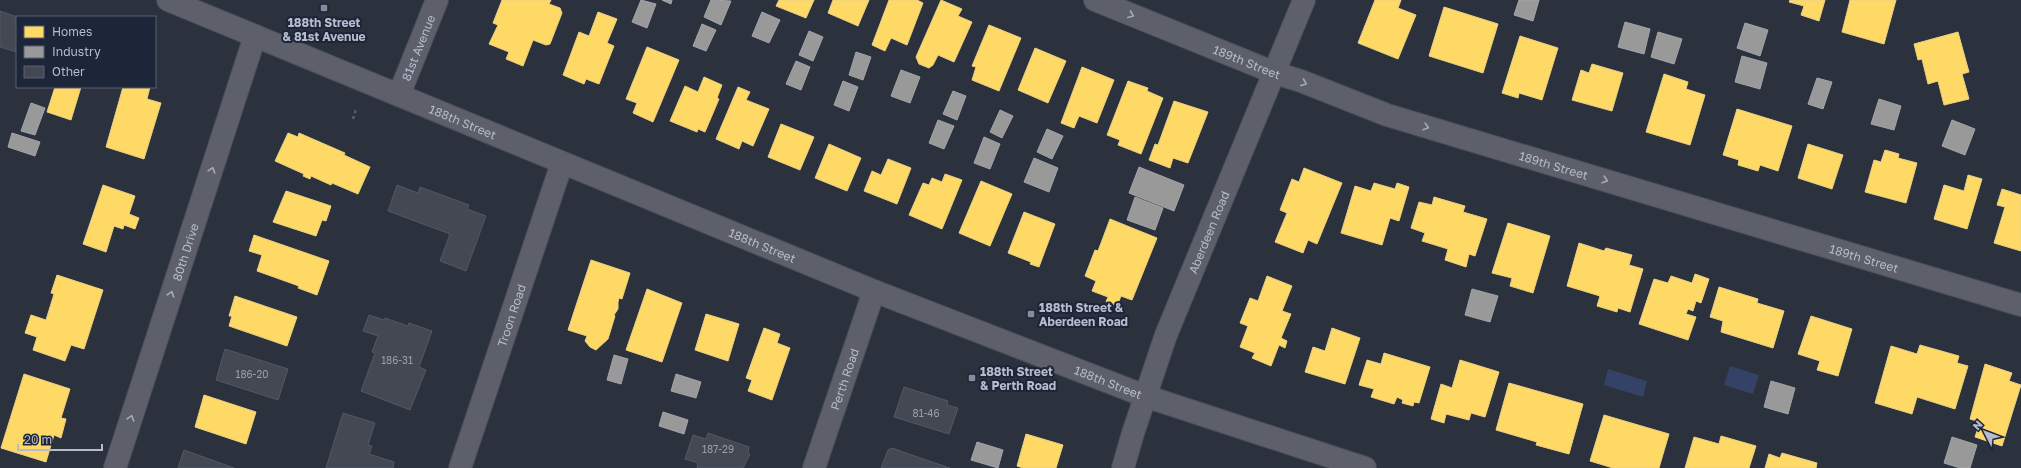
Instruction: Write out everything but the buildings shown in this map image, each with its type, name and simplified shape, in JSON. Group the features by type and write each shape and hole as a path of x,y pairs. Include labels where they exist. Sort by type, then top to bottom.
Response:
{"street":[{"name":"188th Street","path":"168,0 874,291 1145,396 1365,468"},
{"name":"81st Avenue","path":"399,95 437,0"},
{"name":"189th Street","path":"1095,0 1275,73 1301,81 1387,115 2021,305"},
{"name":"Aberdeen Road","path":"1123,468 1145,396 1166,335 1304,0"},
{"name":"80th Drive","path":"115,468 255,36"},
{"name":"Troon Road","path":"460,468 562,163"},
{"name":"Perth Road","path":"814,468 874,291"}],"path":[{"path":"353,119 356,109"}],"water":[{"path":"1730,366 1759,375 1753,394 1724,385"},
{"path":"1608,369 1647,381 1643,397 1604,385"}],"place":[{"name":"188th Street & 81st Avenue","path":"324,8"},
{"name":"188th Street & Aberdeen Road","path":"1031,314"},
{"name":"188th Street & Perth Road","path":"972,378"}]}
